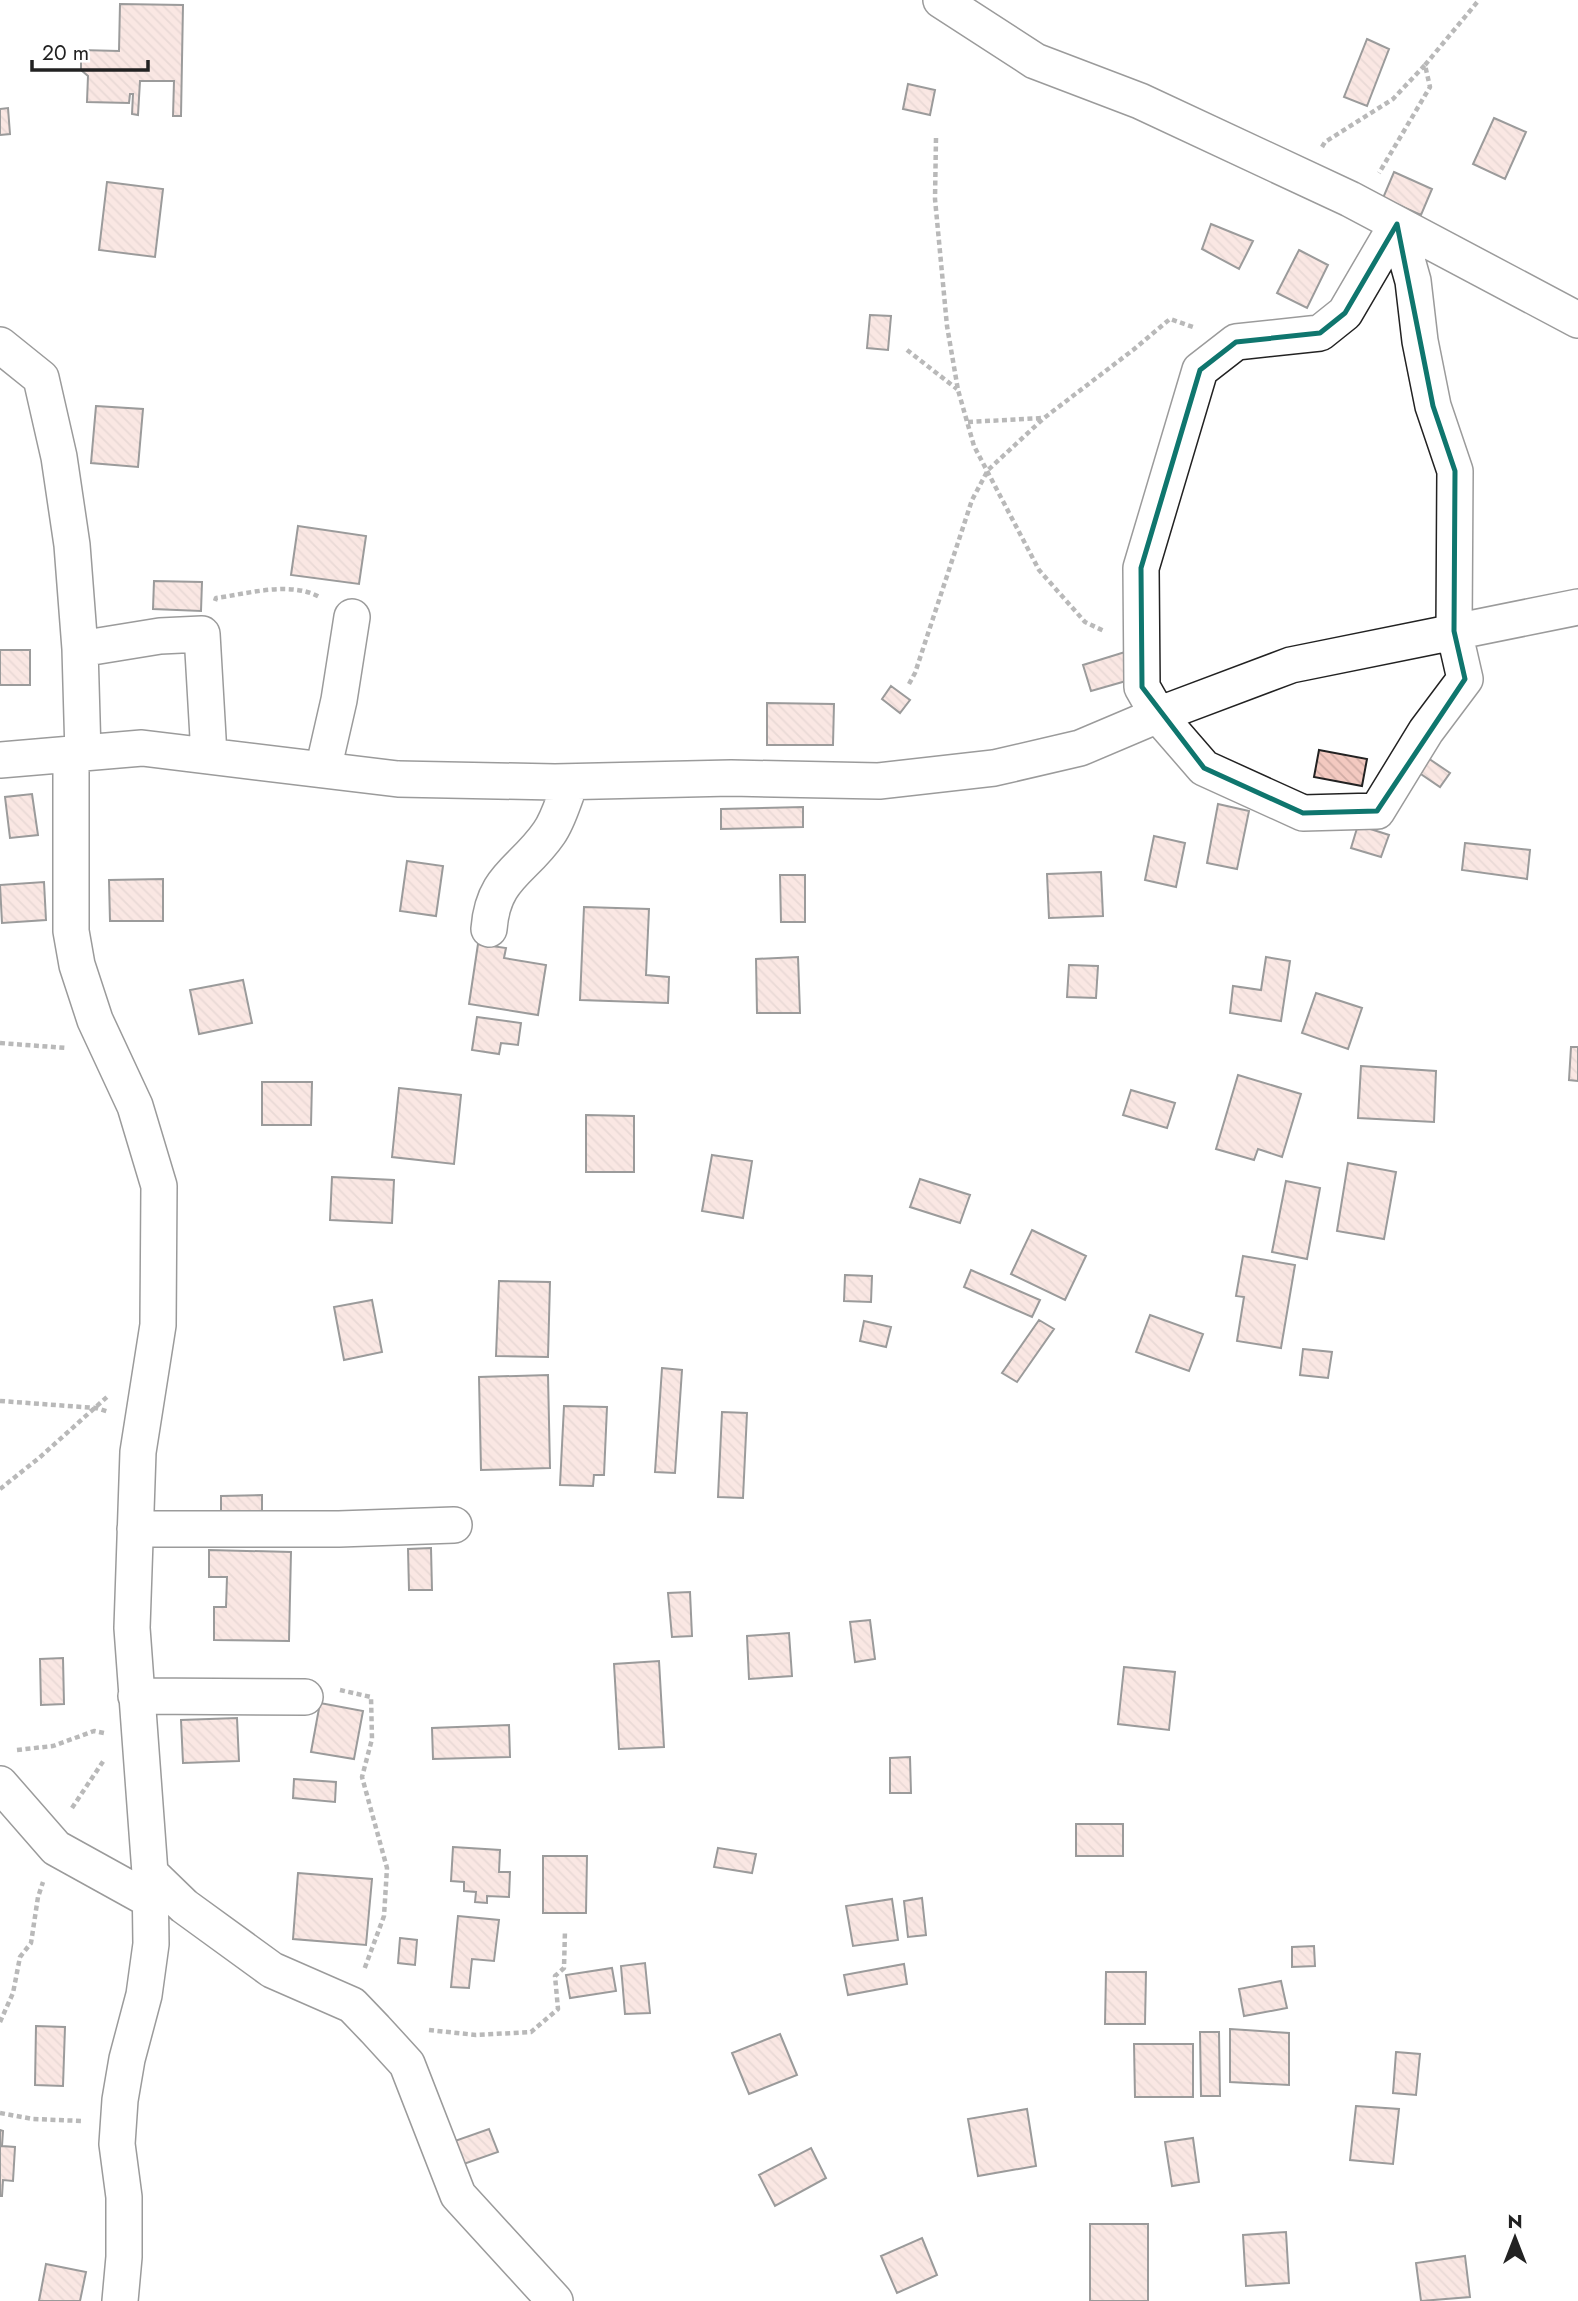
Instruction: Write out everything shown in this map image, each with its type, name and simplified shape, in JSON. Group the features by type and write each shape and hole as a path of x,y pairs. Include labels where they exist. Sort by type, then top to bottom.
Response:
{"street":[{"path":"941,0 1035,61 1140,101 1360,204 1578,320"},
{"path":"1398,224 1413,281 1420,341 1433,405 1455,471 1454,631 1465,679 1426,731 1377,811 1303,813 1204,768 1158,715 1142,687 1141,568 1200,370 1236,342 1320,333 1345,313 1398,224"},
{"path":"0,345 41,378 59,457 72,545 80,649 71,930 81,976 96,1020 135,1105 159,1186 158,1325 138,1452 132,1628 150,1887 151,1944 146,1982 120,2100 117,2144 124,2197 124,2257 120,2301"},
{"path":"0,760 142,748 398,779 571,782 731,778 879,780 994,768 1080,748 1158,715 1291,665 1578,607"},
{"path":"323,770 339,700 352,617"},
{"path":"80,649 160,636 202,634 209,755"},
{"path":"489,929 491,908 506,879 550,832 571,782"},
{"path":"135,1529 339,1529 454,1525"},
{"path":"136,1696 304,1697"},
{"path":"4,1769 56,1848 150,1887 184,1906 272,1970 364,2017 407,2064 457,2195 555,2301"}],"path":[{"path":"1302,177 1325,142 1393,99 1479,0"},
{"path":"1360,204 1430,87 1425,65"},
{"path":"936,138 935,199 947,326 958,390 974,446 1039,570 1085,622 1142,651"},
{"path":"909,684 915,674 972,500 988,470 1044,418 1170,319 1236,342"},
{"path":"907,350 958,390"},
{"path":"968,422 1044,418"},
{"path":"202,634 213,614 216,598 283,589 314,593 352,617"},
{"path":"0,1043 110,1051"},
{"path":"0,1489 96,1408 154,1350"},
{"path":"0,1401 96,1408 143,1422"},
{"path":"304,1697 338,1689 371,1697 372,1739 362,1777 387,1868 384,1916 364,2017 414,2029 476,2035 531,2032 558,2009 555,1976 564,1968 565,1930"},
{"path":"4,1769 53,1746 94,1731 107,1733"},
{"path":"0,2022 13,1993 20,1957 31,1943 38,1896 72,1807 110,1751"},
{"path":"0,2113 33,2119 120,2123"}],"highlighted area":[{"path":"1397,224 1433,406 1455,471 1454,631 1465,679 1377,811 1303,813 1204,768 1142,687 1141,568 1200,370 1236,342 1320,333 1345,313"}],"building":[{"path":"120,4 183,5 181,116 173,116 174,81 140,81 138,115 132,114 133,94 130,94 129,103 87,102 88,76 81,70 81,50 119,51"},
{"path":"1367,39 1389,49 1367,106 1344,97"},
{"path":"908,84 935,90 930,115 903,109"},
{"path":"8,108 10,134 0,135 0,109"},
{"path":"1494,118 1526,132 1505,179 1473,164"},
{"path":"1394,172 1432,189 1421,215 1383,198"},
{"path":"107,182 163,189 155,257 99,250"},
{"path":"1211,224 1253,241 1239,269 1202,249"},
{"path":"1299,250 1328,265 1307,308 1277,293"},
{"path":"870,315 891,316 888,350 867,348"},
{"path":"96,406 143,409 138,467 91,463"},
{"path":"298,526 366,536 359,584 291,575"},
{"path":"154,581 202,582 201,611 153,609"},
{"path":"0,650 30,650 30,685 0,685"},
{"path":"1125,652 1133,679 1091,691 1083,665"},
{"path":"891,686 910,700 900,713 882,699"},
{"path":"767,703 834,704 833,745 767,745"},
{"path":"1319,750 1367,759 1362,786 1314,777"},
{"path":"1422,754 1450,773 1440,787 1412,768"},
{"path":"32,794 38,835 10,838 5,797"},
{"path":"1218,804 1249,811 1237,869 1207,863"},
{"path":"803,807 803,827 721,829 721,809"},
{"path":"1358,825 1389,835 1381,857 1351,848"},
{"path":"1154,836 1185,843 1176,887 1145,880"},
{"path":"1465,843 1530,850 1527,879 1462,870"},
{"path":"407,861 443,866 436,916 400,911"},
{"path":"1101,872 1103,916 1049,918 1047,874"},
{"path":"780,875 805,875 805,922 781,922"},
{"path":"163,879 163,921 110,921 109,880"},
{"path":"44,882 46,920 2,923 0,885"},
{"path":"584,907 649,909 646,975 669,977 668,1003 580,1000"},
{"path":"478,944 506,948 504,958 546,965 538,1015 469,1004"},
{"path":"798,957 800,1013 757,1013 756,959"},
{"path":"1266,957 1290,961 1281,1021 1230,1013 1233,986 1261,990"},
{"path":"1069,965 1098,966 1096,998 1067,997"},
{"path":"243,980 252,1023 199,1034 190,990"},
{"path":"1316,993 1362,1008 1348,1049 1302,1033"},
{"path":"477,1017 521,1023 518,1045 501,1043 499,1054 472,1050"},
{"path":"1571,1047 1578,1047 1578,1081 1569,1080"},
{"path":"1361,1066 1436,1071 1434,1122 1358,1118"},
{"path":"1238,1075 1301,1094 1282,1157 1258,1149 1254,1160 1216,1149"},
{"path":"262,1082 312,1082 311,1125 262,1125"},
{"path":"399,1088 461,1095 454,1164 392,1157"},
{"path":"1131,1090 1175,1103 1167,1128 1123,1115"},
{"path":"586,1115 634,1116 634,1172 586,1172"},
{"path":"712,1155 752,1161 743,1218 702,1211"},
{"path":"1348,1163 1396,1172 1384,1239 1337,1231"},
{"path":"332,1177 394,1180 392,1223 330,1220"},
{"path":"920,1179 970,1195 960,1223 910,1207"},
{"path":"1286,1181 1320,1188 1307,1259 1272,1252"},
{"path":"1032,1230 1086,1256 1065,1300 1011,1274"},
{"path":"1243,1256 1295,1265 1281,1348 1237,1341 1244,1297 1236,1296"},
{"path":"971,1270 1040,1300 1032,1317 964,1287"},
{"path":"845,1275 872,1276 871,1302 844,1301"},
{"path":"499,1281 550,1282 548,1357 496,1356"},
{"path":"372,1300 382,1352 344,1360 334,1307"},
{"path":"1150,1315 1203,1334 1189,1371 1136,1352"},
{"path":"1039,1320 1054,1329 1017,1382 1002,1373"},
{"path":"864,1321 891,1327 886,1347 860,1341"},
{"path":"1303,1349 1332,1352 1328,1378 1300,1375"},
{"path":"662,1368 682,1370 675,1473 655,1472"},
{"path":"548,1375 550,1468 481,1470 479,1377"},
{"path":"564,1406 607,1407 604,1475 594,1475 593,1486 560,1485"},
{"path":"722,1412 747,1413 743,1498 718,1497"},
{"path":"262,1495 262,1516 221,1518 221,1496"},
{"path":"431,1548 432,1590 409,1590 408,1549"},
{"path":"209,1550 291,1552 289,1641 214,1640 214,1607 226,1607 227,1577 209,1577"},
{"path":"690,1592 692,1636 672,1637 668,1593"},
{"path":"870,1620 875,1659 855,1662 850,1622"},
{"path":"789,1633 792,1676 749,1679 747,1636"},
{"path":"63,1658 64,1704 41,1705 40,1659"},
{"path":"659,1661 664,1747 619,1749 614,1664"},
{"path":"1124,1667 1175,1672 1169,1730 1118,1724"},
{"path":"320,1703 363,1711 354,1759 311,1752"},
{"path":"237,1718 239,1761 183,1763 181,1720"},
{"path":"509,1725 510,1757 433,1759 432,1728"},
{"path":"910,1757 911,1793 890,1793 890,1758"},
{"path":"294,1779 336,1782 335,1802 293,1798"},
{"path":"1076,1824 1123,1824 1123,1856 1076,1856"},
{"path":"453,1847 500,1850 499,1872 510,1872 509,1897 487,1896 487,1903 475,1902 476,1892 464,1891 464,1882 451,1881"},
{"path":"718,1848 756,1854 752,1873 714,1867"},
{"path":"543,1856 587,1856 586,1913 543,1913"},
{"path":"298,1873 372,1879 366,1945 293,1939"},
{"path":"922,1898 926,1935 908,1937 904,1901"},
{"path":"892,1899 898,1940 853,1946 846,1906"},
{"path":"458,1916 499,1920 494,1961 472,1959 469,1988 451,1987"},
{"path":"400,1938 417,1940 415,1965 398,1963"},
{"path":"1314,1946 1315,1966 1292,1967 1292,1947"},
{"path":"645,1963 650,2013 625,2014 621,1966"},
{"path":"904,1964 907,1984 848,1995 844,1975"},
{"path":"612,1968 616,1991 570,1998 566,1975"},
{"path":"1106,1972 1146,1972 1145,2024 1105,2024"},
{"path":"1281,1981 1287,2008 1244,2016 1239,1989"},
{"path":"36,2026 65,2027 63,2086 35,2085"},
{"path":"1230,2029 1289,2033 1289,2085 1230,2082"},
{"path":"1200,2032 1219,2032 1220,2096 1201,2096"},
{"path":"780,2034 797,2075 749,2094 732,2053"},
{"path":"1134,2044 1193,2044 1193,2097 1135,2097"},
{"path":"1396,2052 1420,2054 1416,2095 1393,2093"},
{"path":"1356,2106 1399,2109 1393,2164 1350,2160"},
{"path":"1027,2109 1036,2166 978,2176 968,2119"},
{"path":"489,2129 498,2152 458,2166 449,2143"},
{"path":"0,2130 3,2131 2,2146 15,2147 13,2181 3,2180 2,2196 0,2196"},
{"path":"1193,2138 1199,2182 1172,2186 1165,2142"},
{"path":"811,2148 826,2178 775,2206 759,2175"},
{"path":"1090,2224 1148,2224 1148,2301 1090,2301"},
{"path":"1286,2232 1289,2283 1246,2286 1243,2235"},
{"path":"922,2238 937,2275 897,2293 881,2256"},
{"path":"1465,2256 1470,2297 1421,2301 1416,2263"},
{"path":"46,2264 86,2272 80,2301 39,2301"}]}
